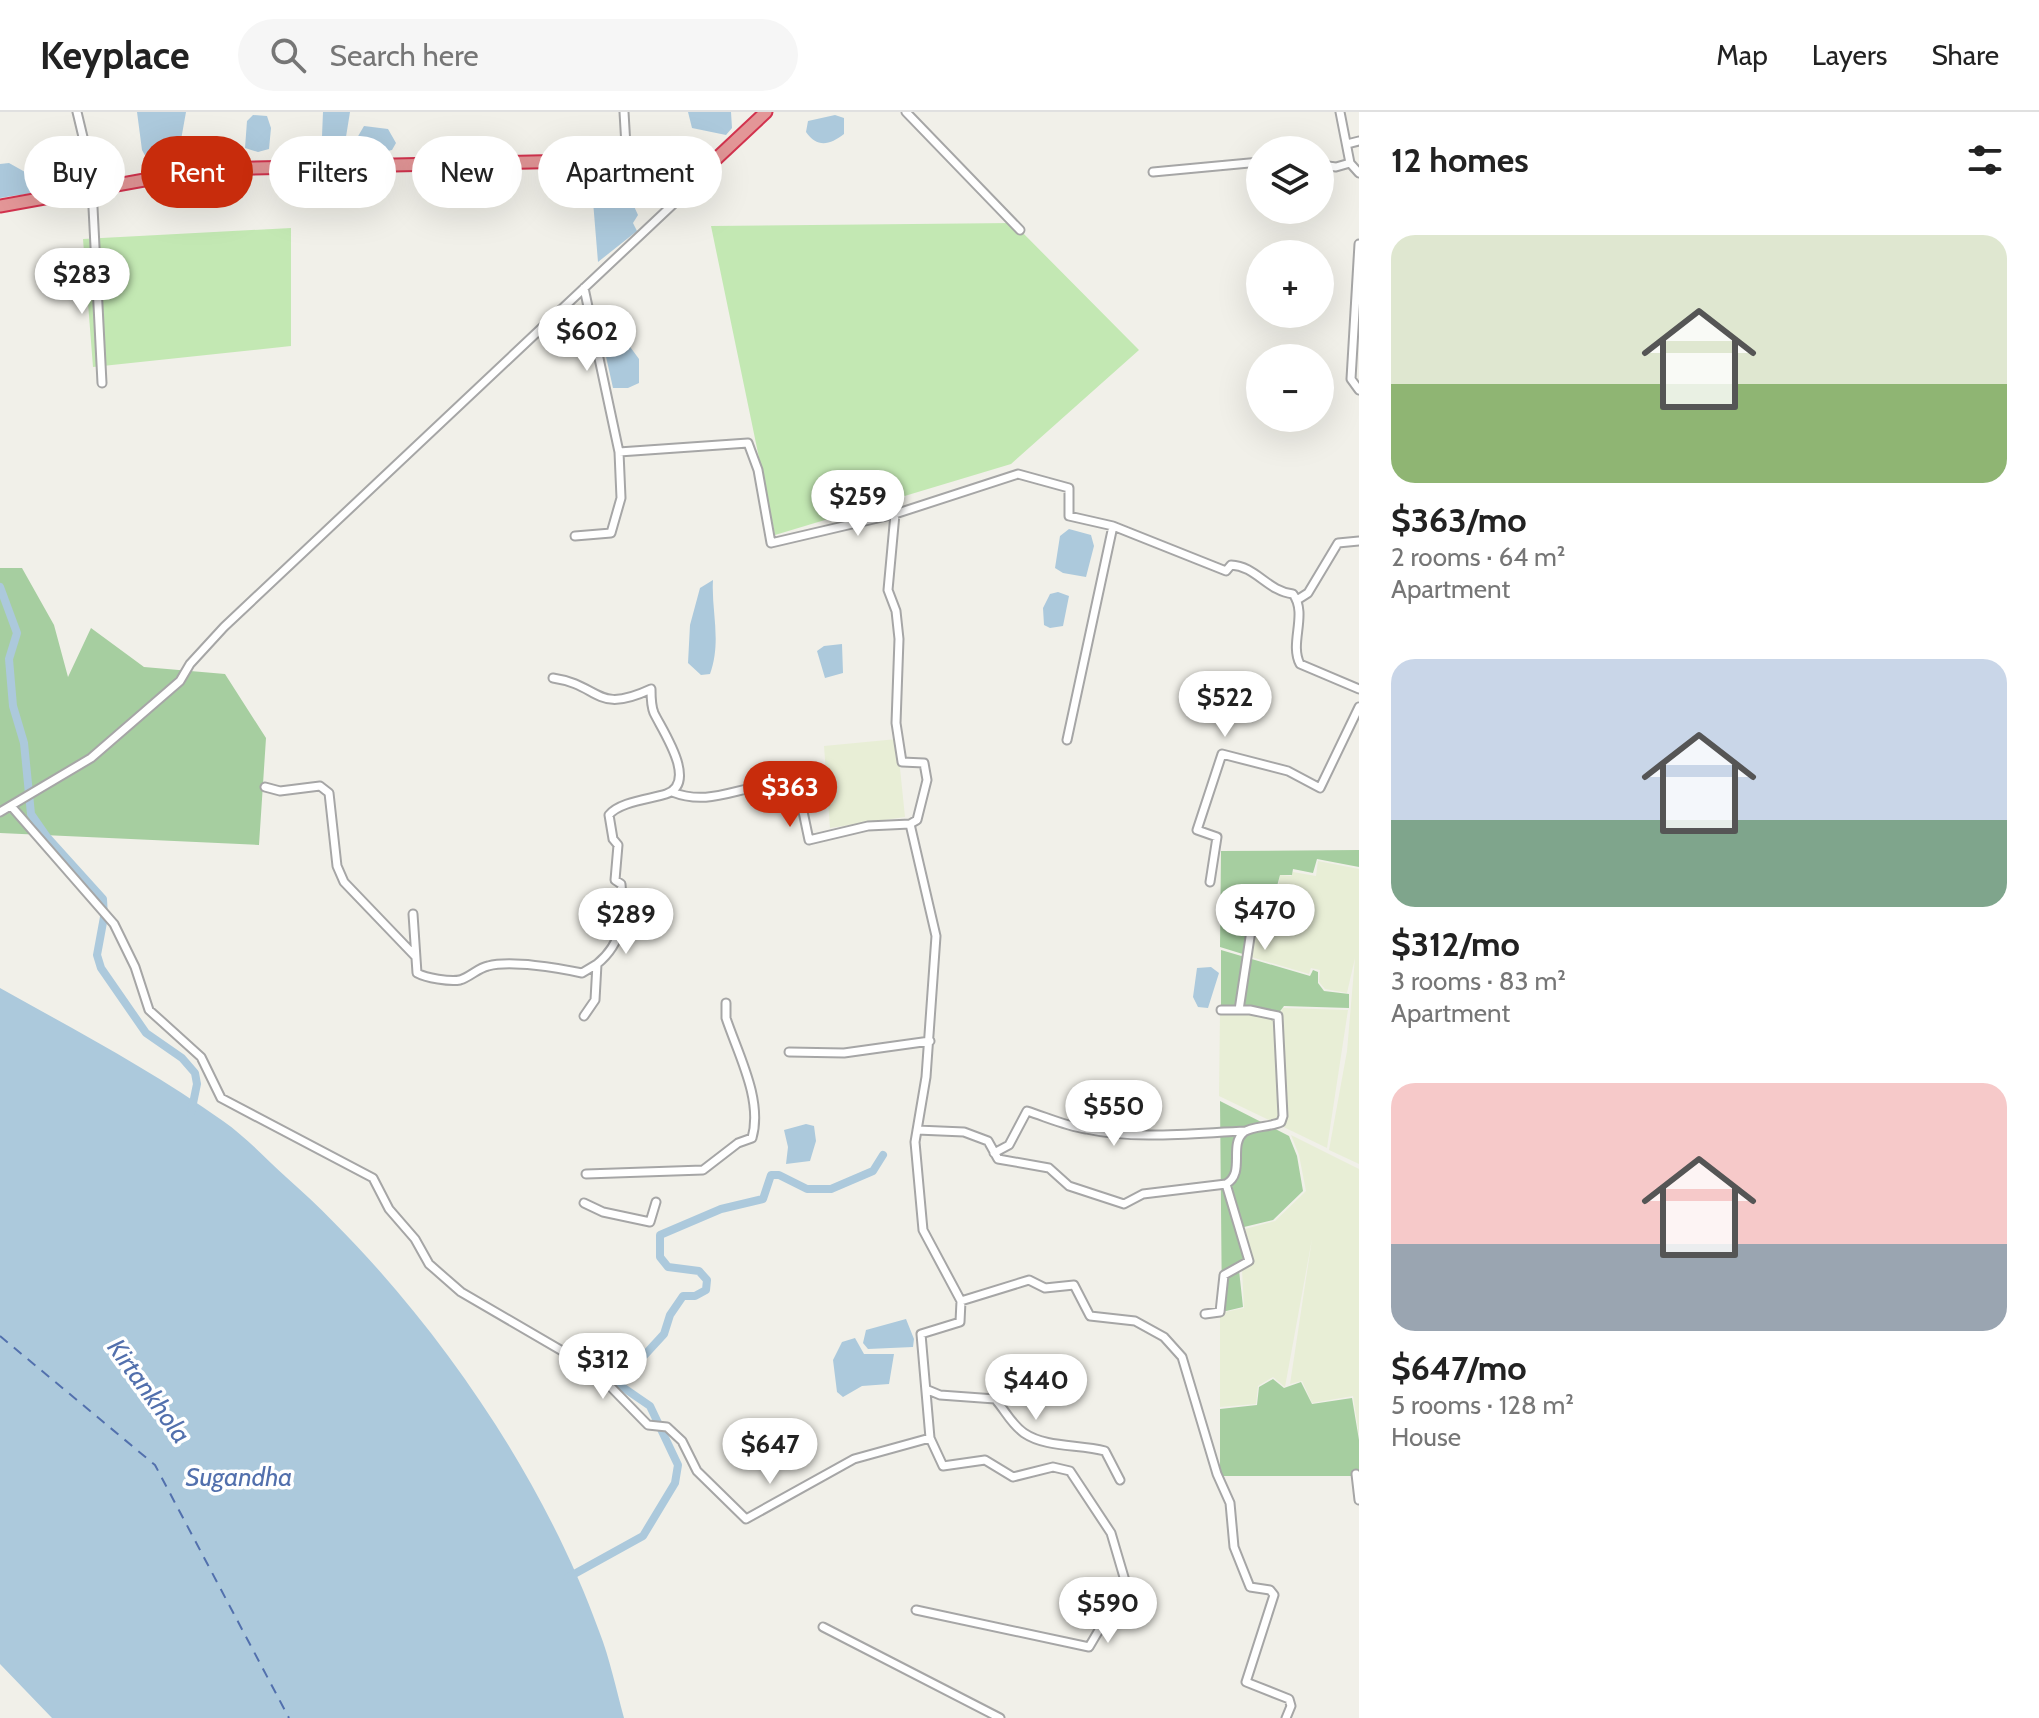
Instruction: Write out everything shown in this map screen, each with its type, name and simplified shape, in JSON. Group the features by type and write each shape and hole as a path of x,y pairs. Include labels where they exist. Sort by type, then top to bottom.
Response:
{"highway":[{"path":"722,152 766,112"},
{"path":"125,183 205,169 538,164"},
{"path":"0,206 24,201"}],"street":[{"path":"77,112 82,136"},
{"path":"624,112 625,136"},
{"path":"906,112 1020,230"},
{"path":"1340,112 1350,163 1359,173"},
{"path":"1347,144 1359,141"},
{"path":"1153,172 1246,163"},
{"path":"1334,167 1350,163"},
{"path":"94,208 102,383"},
{"path":"0,812 91,758 180,681 190,664 224,627 669,208"},
{"path":"1359,244 1358,306 1351,379 1359,390"},
{"path":"575,536 611,533 621,498 619,452 584,288"},
{"path":"619,452 748,443 758,470 771,543 895,514 1018,474 1069,488 1069,516 1113,526 1183,553 1212,568 1226,571 1231,565 1239,565 1250,569 1268,586 1293,594 1297,600 1296,653 1300,664 1359,689"},
{"path":"672,792 693,800 756,785 782,785 801,802 809,840 868,826 910,824 917,820 927,780 924,763 902,762 896,723 899,639 896,611 888,590 895,514"},
{"path":"1067,740 1113,526"},
{"path":"1297,600 1308,593 1338,543 1359,541"},
{"path":"413,914 417,973 458,981 488,966 555,967 582,973 609,954 620,933 624,914 621,884 615,880 618,845 613,839 609,815 629,804 672,792 677,787 679,761 652,710 651,689 625,701 610,701 592,695 569,680 553,678"},
{"path":"1210,882 1217,837 1197,830 1222,754 1288,771 1320,788 1359,707"},
{"path":"265,787 280,791 320,786 329,793 337,866 344,882 415,956"},
{"path":"11,806 114,924 135,967 149,1010 201,1057 221,1098 373,1178 389,1209 415,1239 429,1264 461,1292 576,1359 604,1380 648,1425 667,1427 682,1441 697,1471 746,1519 854,1459 930,1438"},
{"path":"910,824 936,936 930,1041 917,1130 916,1167 923,1230 961,1301 960,1322 921,1334 930,1438 943,1466 985,1460 1013,1477 1053,1467 1070,1471 1111,1533 1126,1584 1089,1647 916,1610"},
{"path":"1239,1010 1252,924 1272,918 1274,901"},
{"path":"584,1016 595,1000 597,964"},
{"path":"586,1174 703,1170 738,1143 752,1138 756,1125 753,1106 726,1018 726,1003"},
{"path":"994,1153 1009,1145 1027,1111 1083,1129 1111,1133 1183,1135 1246,1131 1281,1122 1284,1099 1278,1016 1221,1010"},
{"path":"789,1052 844,1053 930,1041"},
{"path":"917,1130 964,1132 988,1141 998,1159 1049,1168 1069,1186 1124,1204 1143,1194 1226,1184 1234,1180 1239,1144 1246,1131"},
{"path":"1205,1314 1220,1312 1224,1275 1249,1261 1226,1184"},
{"path":"584,1203 603,1212 650,1222 656,1202"},
{"path":"961,1301 1029,1280 1045,1288 1074,1285 1090,1316 1135,1321 1164,1337 1182,1357 1191,1377 1192,1398 1230,1503 1234,1547 1250,1587 1270,1590 1274,1595 1246,1682 1289,1699 1291,1706 1286,1718"},
{"path":"928,1390 940,1395 995,1399 1026,1435 1050,1443 1075,1443 1105,1451 1120,1480"},
{"path":"1356,1474 1359,1500"},
{"path":"823,1627 1000,1718"}],"green space":[{"path":"1013,223 1139,350 1011,464 775,535 711,226"},
{"path":"291,228 291,346 93,367 83,239"},
{"path":"0,568 22,568 54,625 68,677 91,628 144,667 225,674 266,738 259,845 0,833"},
{"path":"897,739 905,817 830,828 824,746"},
{"path":"1359,850 1359,867 1317,859 1313,873 1293,869 1292,875 1280,875 1269,916 1251,920 1246,955 1220,947 1221,851"},
{"path":"1318,861 1359,869 1359,1164 1329,1150 1347,1051 1355,958 1347,993 1325,989 1319,982 1320,970 1311,968 1309,974 1251,957 1254,926 1273,921 1280,875 1291,876 1293,872 1316,876"},
{"path":"1221,950 1310,976 1313,970 1318,972 1318,983 1324,991 1349,994 1349,1008 1284,1006 1278,1014 1221,1008"},
{"path":"1283,1008 1348,1010 1327,1148 1219,1096 1220,1012 1250,1012 1278,1018"},
{"path":"1220,1101 1289,1136 1297,1156 1303,1191 1273,1220 1244,1227 1253,1262 1239,1270 1243,1307 1222,1312"},
{"path":"1291,1135 1359,1169 1359,1435 1353,1396 1312,1403 1302,1381 1290,1384 1312,1239 1285,1387 1273,1377 1258,1386 1256,1404 1220,1407 1220,1313 1244,1308 1242,1270 1254,1263 1245,1229 1275,1221 1306,1191 1299,1155"},
{"path":"1273,1379 1284,1388 1301,1382 1312,1404 1352,1398 1359,1440 1359,1476 1220,1476 1220,1409 1257,1405 1259,1387"}],"water":[{"path":"137,112 186,112 182,136 141,136 141,142"},
{"path":"323,112 350,112 346,136 322,136"},
{"path":"688,112 731,112 732,128 726,135 692,128"},
{"path":"253,115 267,116 271,128 269,149 253,150 253,136 246,136 247,121"},
{"path":"835,115 844,118 844,134 839,138 819,143 806,132 808,121"},
{"path":"364,126 388,129 392,136 358,136"},
{"path":"9,163 24,171 24,194 0,198 0,164"},
{"path":"594,208 635,208 638,215 633,223 637,231 598,262"},
{"path":"628,344 639,359 639,383 628,388 613,388 605,352 610,345"},
{"path":"1069,529 1091,535 1094,546 1086,577 1063,573 1055,568 1060,536"},
{"path":"713,580 715,650 710,674 701,675 688,663 690,625 700,588"},
{"path":"1058,592 1069,596 1063,626 1050,628 1044,625 1043,608 1050,594"},
{"path":"842,644 843,673 825,678 817,651 824,646"},
{"path":"1211,967 1219,973 1208,1008 1198,1007 1193,997 1197,968"},
{"name":"Sugandha","path":"0,988 141,1068 231,1127 335,1223 382,1274 470,1386 543,1506 574,1569 599,1631 624,1718 52,1718 0,1664"},
{"path":"806,1124 814,1126 816,1141 810,1161 786,1164 788,1147 784,1130"},
{"path":"906,1319 914,1339 913,1347 868,1349 863,1343 866,1330"},
{"path":"855,1338 864,1354 894,1354 889,1384 862,1386 843,1397 837,1392 833,1360 842,1342"}],"waterway":[{"path":"0,587 17,633 9,659 13,706 24,743 31,814 47,837 103,899 104,917 97,955 101,968 146,1033 182,1058 195,1073 197,1084 191,1113"},
{"path":"567,1578 643,1536 675,1483 678,1465 650,1406 618,1384 664,1334 670,1315 683,1296 695,1296 706,1290 707,1280 699,1271 668,1267 660,1257 660,1235 721,1209 763,1199 771,1175 779,1175 807,1189 831,1189 873,1171 883,1155"}],"ferry route":[{"path":"0,1336 155,1465 289,1718"}],"water label":[{"name":"Kirtankhola","path":"149,1391"}]}
